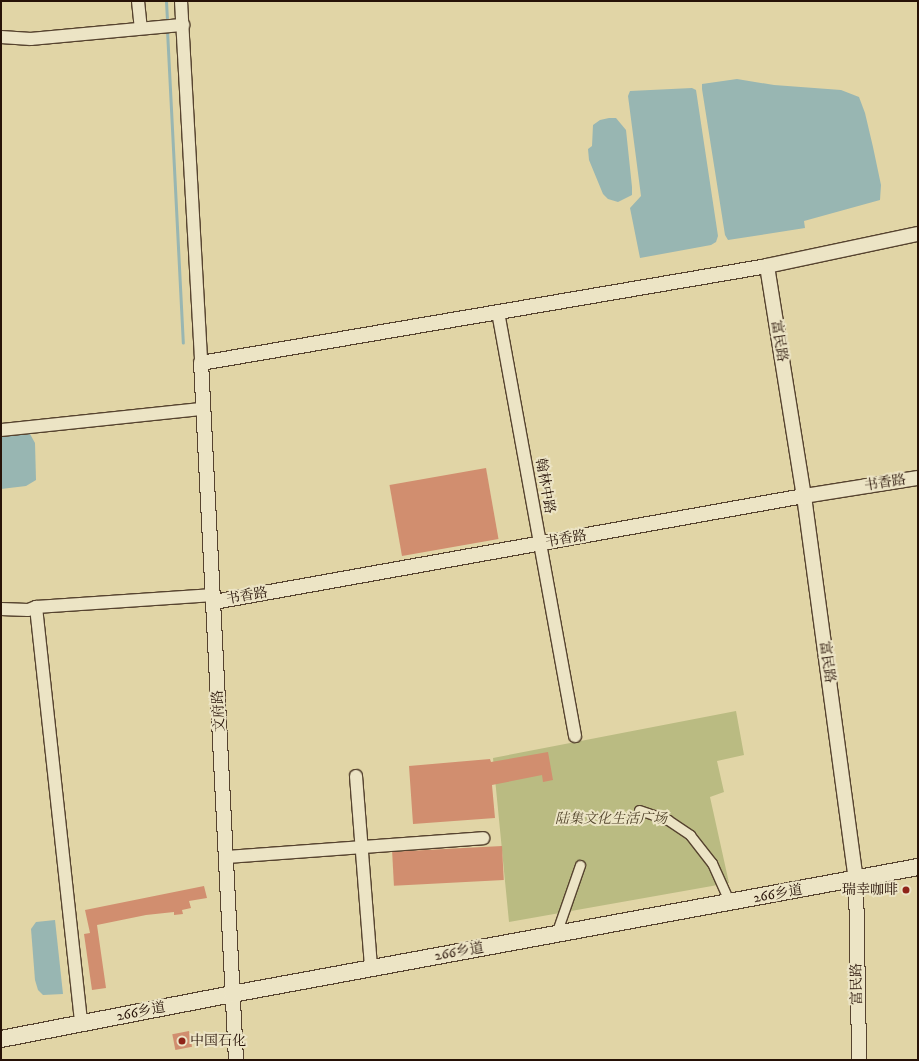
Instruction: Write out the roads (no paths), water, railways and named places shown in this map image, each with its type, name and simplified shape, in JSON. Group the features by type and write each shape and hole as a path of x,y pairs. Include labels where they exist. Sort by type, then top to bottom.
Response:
{"main road":[{"name":"266乡道","path":"1,1039 371,968 918,868"}],"street":[{"path":"138,1 141,28"},
{"path":"181,1 201,363 767,266 918,234"},
{"path":"1,37 31,39 183,25"},
{"name":"富民路","path":"767,266 804,496 856,880 859,1060"},
{"name":"翰林中路","path":"498,312 575,736"},
{"name":"文府路","path":"201,363 202,409 214,599 236,1060"},
{"path":"1,430 202,409"},
{"name":"书香路","path":"214,599 804,496 918,478"},
{"path":"1,609 28,610 36,607 214,599"},
{"path":"36,607 81,1024"},
{"path":"356,776 371,968"},
{"path":"639,810 668,820 690,835 712,862 730,903"},
{"path":"226,856 483,838"},
{"path":"556,934 580,865"}],"water":[{"path":"737,79 774,85 841,90 859,97 865,113 881,185 880,200 804,221 805,228 728,240 725,235 702,84"},
{"path":"692,88 696,90 718,236 716,242 711,245 640,258 630,208 641,196 628,96 630,91"},
{"path":"616,118 626,130 632,195 618,202 608,199 603,194 589,160 588,149 592,146 593,125 600,120"},
{"path":"30,434 35,443 36,480 26,486 1,489 1,436"},
{"path":"55,920 63,994 43,995 38,990 35,980 31,929 36,922"}],"waterway":[{"path":"166,1 167,18"},
{"path":"167,30 183,343"}],"place":[{"name":"瑞幸咖啡","path":"906,890"},
{"name":"中国石化","path":"182,1041"}],"park label":[{"name":"陆集文化生活广场","path":"611,819"}]}
